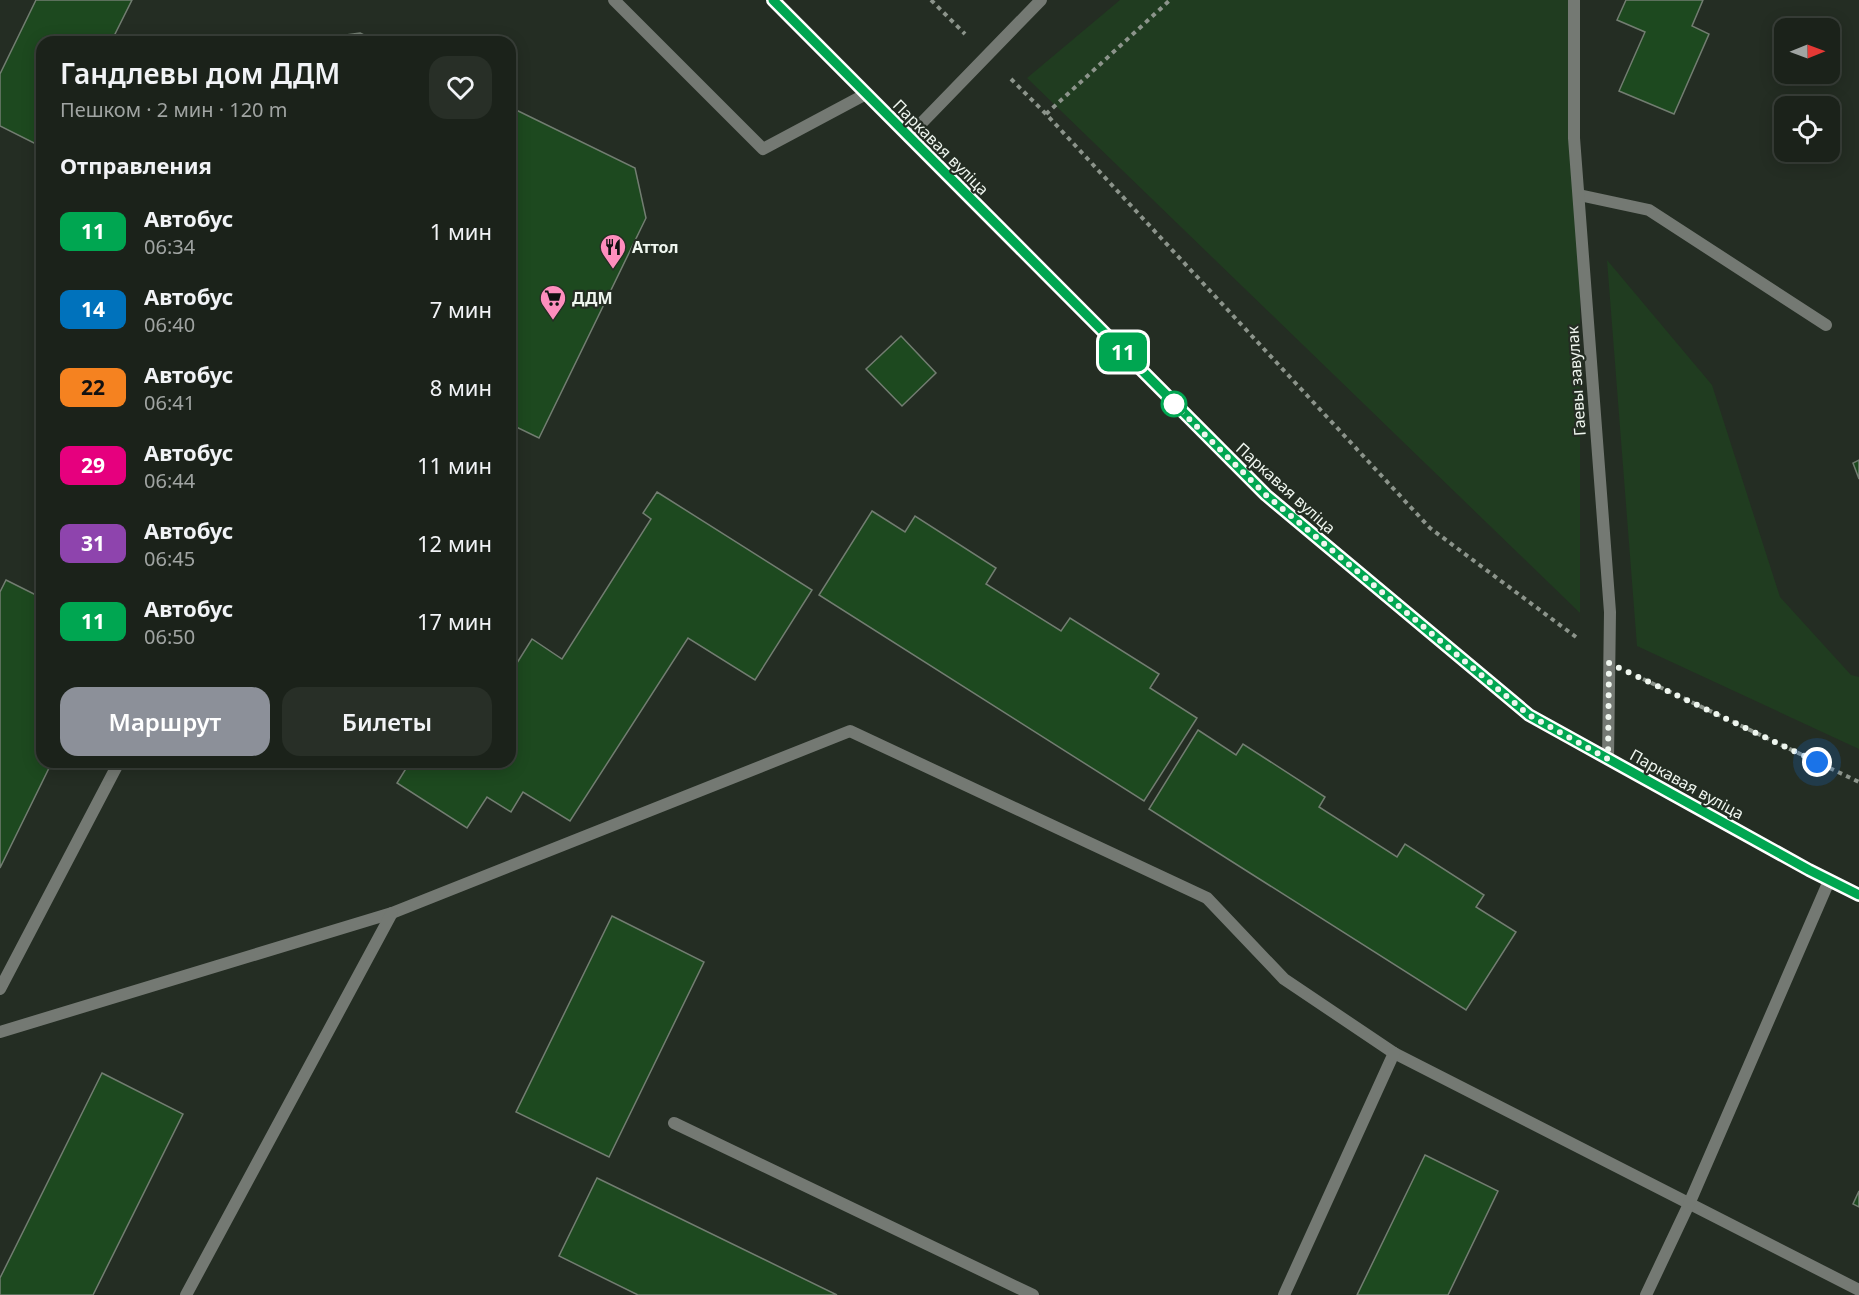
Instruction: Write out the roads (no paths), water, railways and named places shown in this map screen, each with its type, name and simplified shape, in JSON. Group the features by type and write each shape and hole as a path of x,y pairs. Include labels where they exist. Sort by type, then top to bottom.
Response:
{"main road":[{"name":"Паркавая вуліца","path":"773,0 1266,495 1529,715 1829,881 1859,895"}],"street":[{"path":"614,0 763,149 866,94"},
{"path":"908,137 1041,0"},
{"name":"Гаевы завулак","path":"1574,0 1574,138 1610,612 1608,759"},
{"path":"1579,195 1649,210 1826,325"},
{"path":"0,1032 392,913 850,731 1207,898 1284,979 1394,1053 1859,1290"},
{"path":"0,989 116,768"},
{"path":"1646,1295 1689,1204 1829,881"},
{"path":"186,1295 392,913"},
{"path":"1284,1295 1394,1053"},
{"path":"674,1123 1033,1295"}],"place":[{"name":"Аттол","path":"613,270"},
{"name":"ДДМ","path":"553,321"}]}
